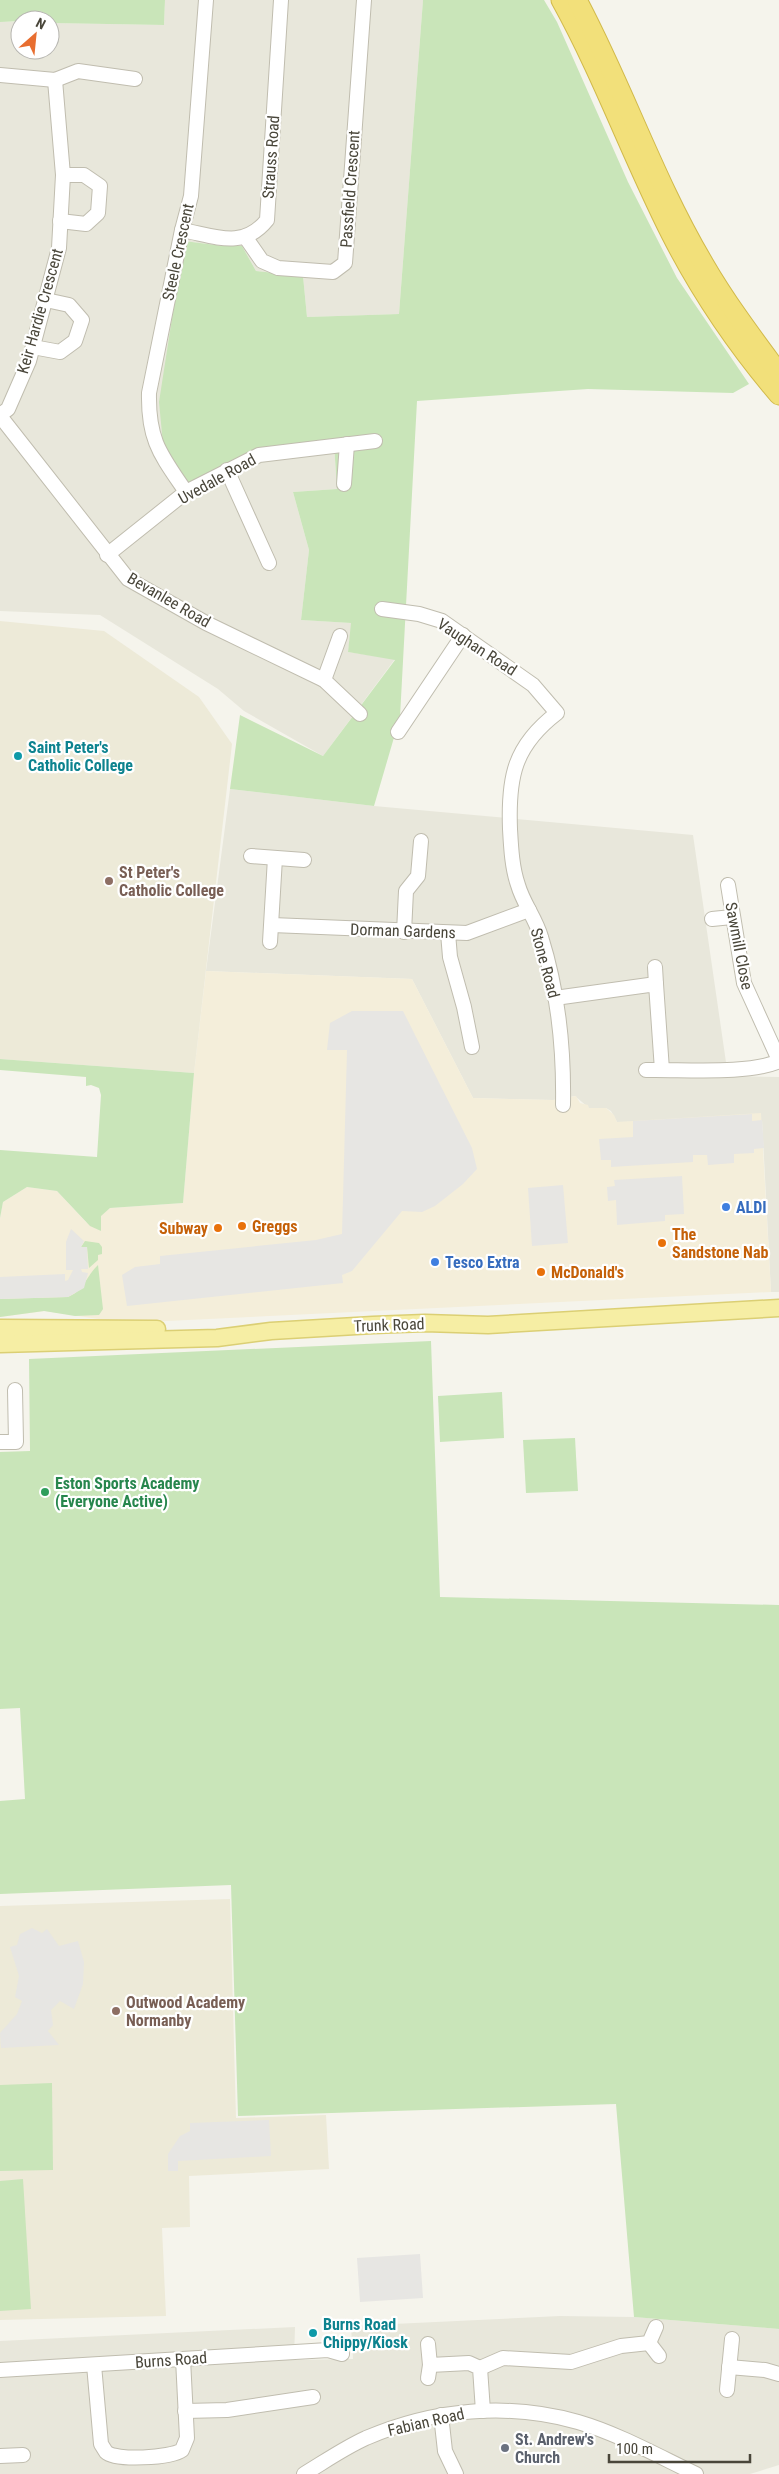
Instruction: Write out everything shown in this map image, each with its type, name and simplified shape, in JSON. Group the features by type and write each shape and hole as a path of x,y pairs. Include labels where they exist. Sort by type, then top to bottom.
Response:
{"highway":[{"path":"561,0 603,83 672,236 737,342 779,395"},
{"path":"577,0 603,50 667,193 703,263 739,319 779,373"}],"main road":[{"name":"Trunk Road","path":"0,1344 217,1338 271,1331 425,1323 488,1325 779,1308"},
{"path":"0,1328 271,1331"}],"street":[{"name":"Steele Crescent","path":"186,492 158,449 148,417 149,393 182,230 191,196 206,0"},
{"name":"Strauss Road","path":"246,238 258,232 267,220 281,0"},
{"name":"Passfield Crescent","path":"246,238 262,261 278,268 333,272 345,263 364,0"},
{"path":"0,75 55,80 78,71 135,78"},
{"name":"Keir Hardie Crescent","path":"0,416 8,409 29,362 59,248 63,175 55,80"},
{"path":"60,221 86,224 98,213 100,186 84,175 63,175"},
{"path":"182,230 231,239 246,238"},
{"path":"33,347 60,352 75,340 82,320 70,305 46,300"},
{"name":"Bevanlee Road","path":"0,416 107,555 128,579 206,623 324,680 360,714"},
{"name":"Uvedale Road","path":"107,555 186,492 259,454 376,442"},
{"path":"344,484 347,444"},
{"path":"227,470 269,563"},
{"name":"Vaughan Road","path":"382,610 419,614 442,621 533,684 557,713"},
{"path":"398,732 463,635"},
{"path":"324,680 340,636"},
{"name":"Stone Road","path":"557,713 538,729 520,753 509,795 512,853 518,885 541,936 555,998 564,1068 563,1105"},
{"path":"404,932 406,891 418,876 421,841"},
{"path":"251,856 304,860"},
{"path":"270,942 275,858"},
{"name":"Sawmill Close","path":"728,885 744,983 779,1061"},
{"name":"Dorman Gardens","path":"272,925 404,932 467,933 529,910"},
{"path":"712,919 732,917"},
{"path":"448,933 450,957 464,1007 472,1047"},
{"path":"654,967 662,1070"},
{"path":"555,998 656,984"},
{"path":"646,1070 768,1066 779,1061"},
{"path":"0,1442 16,1442 15,1390"},
{"path":"649,2343 656,2327"},
{"path":"726,2390 732,2339"},
{"path":"649,2343 659,2356"},
{"path":"428,2344 429,2372 469,2363 480,2368 504,2358 572,2362 621,2346 649,2343"},
{"name":"Burns Road","path":"0,2370 328,2350 342,2354"},
{"path":"94,2365 101,2444 109,2456 179,2453 187,2442 183,2359"},
{"path":"729,2366 765,2370 779,2374"},
{"path":"480,2368 483,2411"},
{"path":"185,2412 227,2410 313,2397"},
{"name":"Fabian Road","path":"304,2474 366,2438 402,2425 441,2415 513,2410 579,2423 618,2438 693,2473"},
{"path":"441,2415 444,2451 456,2474"},
{"path":"0,2456 23,2455"}],"shaded area":[{"path":"165,0 423,0 399,314 307,317 303,276 256,271 242,246 224,246 184,241 222,468 334,444 337,489 293,492 309,550 301,620 352,623 348,652 395,659 323,756 244,711 218,689 100,615 0,611 0,22 10,22 10,60 60,60 60,23 164,25"},
{"name":"St Peter's Catholic College","path":"0,621 104,631 199,697 232,744 194,1073 0,1059"},
{"path":"230,789 374,806 693,835 728,1076 779,1077 779,1292 771,1292 762,1120 617,1122 611,1111 606,1108 589,1108 575,1096 553,1100 473,1098 412,979 206,971"},
{"path":"206,971 412,979 473,1098 553,1100 576,1096 580,1103 588,1105 589,1108 606,1108 614,1115 617,1122 761,1113 771,1292 125,1323 45,1311 0,1317 0,1218 3,1202 27,1187 57,1191 86,1222 101,1231 101,1215 110,1208 183,1203 194,1073"},
{"path":"352,1011 403,1011 472,1148 477,1169 463,1184 435,1206 422,1212 402,1211 352,1271 342,1275 343,1283 127,1306 122,1275 135,1267 160,1264 160,1256 316,1240 342,1234 347,1050 327,1050 330,1023"},
{"name":"ALDI","path":"752,1114 752,1121 762,1120 764,1148 754,1149 754,1153 734,1154 734,1163 708,1165 707,1155 693,1155 693,1162 611,1167 611,1160 601,1160 599,1139 633,1137 633,1121"},
{"path":"682,1176 684,1214 665,1215 665,1221 617,1225 616,1200 608,1201 607,1187 615,1186 614,1180"},
{"path":"563,1185 568,1243 532,1246 528,1188"},
{"path":"71,1229 84,1241 81,1247 87,1247 88,1269 81,1269 82,1272 88,1273 84,1288 68,1297 0,1299 0,1277 65,1274 65,1281 68,1280 73,1270 66,1270 66,1242"},
{"name":"Outwood Academy Normanby","path":"230,1899 236,2118 326,2115 329,2169 189,2176 190,2227 162,2228 166,2316 0,2320 0,1906"},
{"path":"32,1928 42,1933 47,1929 59,1946 78,1941 84,1962 83,1984 74,2009 60,2001 51,2010 53,2025 48,2031 59,2045 1,2048 0,2033 17,2014 22,2001 15,1997 19,1976 10,1947 17,1945 20,1934"},
{"path":"269,2120 271,2156 178,2161 178,2171 168,2171 168,2154 180,2136 190,2131 190,2123"},
{"path":"420,2254 423,2298 360,2302 357,2258"},
{"path":"560,2316 634,2317 779,2329 779,2465 750,2474 0,2474 0,2341 295,2327 294,2360 353,2359 351,2326"}],"green space":[{"path":"0,0 165,0 164,25 60,23 60,10 10,10 10,22 0,22"},
{"path":"423,0 544,0 557,22 628,182 677,278 749,384 733,393 588,389 417,401 400,717 374,806 230,789 240,715 323,756 395,660 348,652 351,623 301,620 309,550 293,492 337,489 334,444 255,453 190,490 163,444 159,402 184,241 224,246 242,246 256,271 303,276 307,317 399,314"},
{"path":"0,1059 194,1073 183,1203 110,1208 101,1216 101,1231 90,1226 57,1191 27,1187 3,1202 0,1218 0,1150 97,1157 101,1095 99,1088 91,1085 86,1086 86,1077 0,1070"},
{"path":"85,1241 99,1243 102,1247 102,1254 98,1255 98,1260 89,1268 87,1247 81,1247"},
{"path":"98,1265 103,1309 99,1315 75,1316 44,1311 0,1317 0,1299 68,1297 82,1287"},
{"path":"431,1341 440,1597 779,1605 779,2329 634,2317 616,2104 238,2116 231,1885 0,1894 0,1801 25,1799 20,1708 0,1709 0,1452 30,1451 29,1359"},
{"path":"502,1392 504,1438 440,1442 438,1396"},
{"path":"575,1438 578,1491 526,1493 523,1440"},
{"path":"52,2083 53,2170 0,2171 0,2085"},
{"path":"23,2179 31,2309 0,2311 0,2181"}],"place":[{"name":"Saint Peter's Catholic College","path":"18,756"},
{"name":"St Peter's Catholic College","path":"109,881"},
{"name":"ALDI","path":"726,1207"},
{"name":"Greggs","path":"242,1226"},
{"name":"Subway","path":"218,1228"},
{"name":"The Sandstone Nab","path":"662,1243"},
{"name":"Tesco Extra","path":"435,1262"},
{"name":"McDonald's","path":"541,1272"},
{"name":"Eston Sports Academy (Everyone Active)","path":"45,1492"},
{"name":"Outwood Academy Normanby","path":"116,2011"},
{"name":"Burns Road Chippy/Kiosk","path":"313,2333"},
{"name":"St. Andrew's Church","path":"505,2448"}]}
